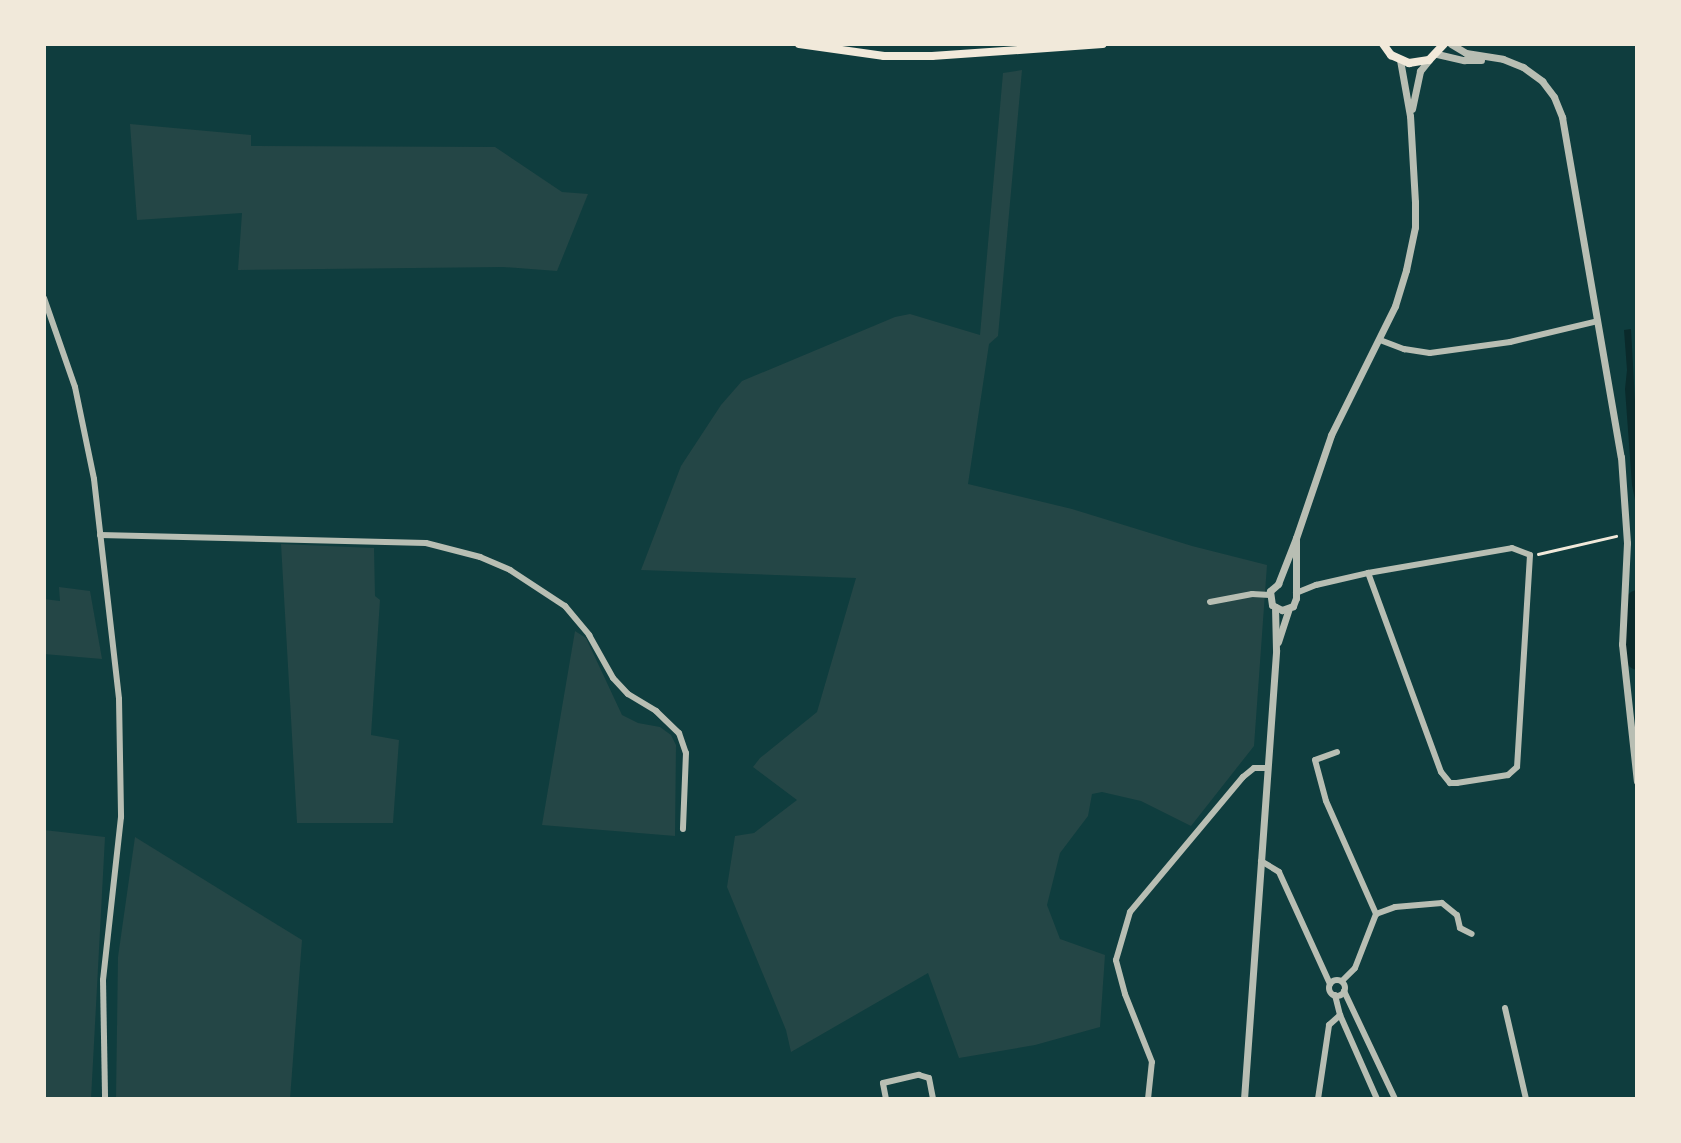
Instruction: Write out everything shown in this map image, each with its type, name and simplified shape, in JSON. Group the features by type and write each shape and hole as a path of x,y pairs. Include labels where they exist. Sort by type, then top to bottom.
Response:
{"main road":[{"path":"799,44 884,56 932,57 1103,44"},
{"path":"1382,45 1399,61 1409,63 1429,60 1444,44"}],"street":[{"path":"1451,44 1466,53 1523,67 1542,81 1562,117 1621,457 1626,534 1622,644 1637,781"},
{"path":"1437,54 1464,60 1496,59"},
{"path":"1410,116 1420,71 1429,60"},
{"path":"1270,595 1278,584 1296,538 1331,436 1395,306 1415,227 1410,116 1399,61"},
{"path":"44,298 75,387 94,479 119,699 121,817 103,980 105,1099"},
{"path":"1380,340 1404,349 1430,353 1510,342 1598,321"},
{"path":"100,535 425,544 480,557 510,570 565,606 589,635 613,678 680,733 686,753 683,829"},
{"path":"1276,650 1289,608 1295,602 1296,538"},
{"path":"1295,591 1367,573 1511,548 1530,555 1517,767 1508,775 1450,783 1441,772 1367,573"},
{"path":"1278,584 1289,584 1295,591"},
{"path":"1210,602 1252,594 1270,595"},
{"path":"1244,1099 1265,768 1276,650 1275,607 1270,595"},
{"path":"1275,607 1289,608"},
{"path":"1330,984 1333,981 1342,981 1355,968 1376,914 1311,761 1337,752"},
{"path":"1148,1099 1152,1062 1125,994 1116,961 1130,912 1243,777 1254,768 1265,768"},
{"path":"1261,861 1279,872 1330,984 1331,992 1335,995 1340,1015 1377,1099"},
{"path":"1376,914 1420,903 1442,903 1457,915 1460,928 1472,934"},
{"path":"1342,981 1395,1099"},
{"path":"1335,995 1344,990"},
{"path":"1504,1008 1527,1099"},
{"path":"1318,1099 1329,1025 1340,1015"},
{"path":"886,1099 883,1083 919,1075 929,1078 933,1099"}],"path":[{"path":"1530,555 1626,534"}],"shaded area":[{"path":"1022,70 998,336 989,344 968,484 1072,509 1192,546 1267,565 1254,746 1191,826 1141,801 1102,792 1092,794 1088,816 1060,853 1047,905 1060,939 1105,955 1100,1027 1035,1045 959,1058 928,973 791,1052 786,1030 727,887 735,836 754,833 797,800 753,767 760,758 817,712 856,578 641,570 681,466 721,405 742,381 895,317 910,314 980,335 1003,73"},
{"path":"130,124 251,135 251,146 495,147 562,192 588,194 557,271 503,267 238,270 242,213 137,220"},
{"path":"1631,329 1637,438 1637,510 1632,485 1625,389 1627,370 1624,330"},
{"path":"281,544 374,548 375,596 380,600 371,735 399,740 393,823 297,823"},
{"path":"59,587 90,591 102,659 44,654 44,599 60,601"},
{"path":"575,631 586,638 622,715 638,723 660,727 671,735 676,745 675,836 542,825"},
{"path":"44,830 105,837 91,1099 44,1099"},
{"path":"135,837 302,940 290,1099 116,1099 118,957"}],"waterway":[{"path":"1637,601 1633,619 1637,658"}]}
